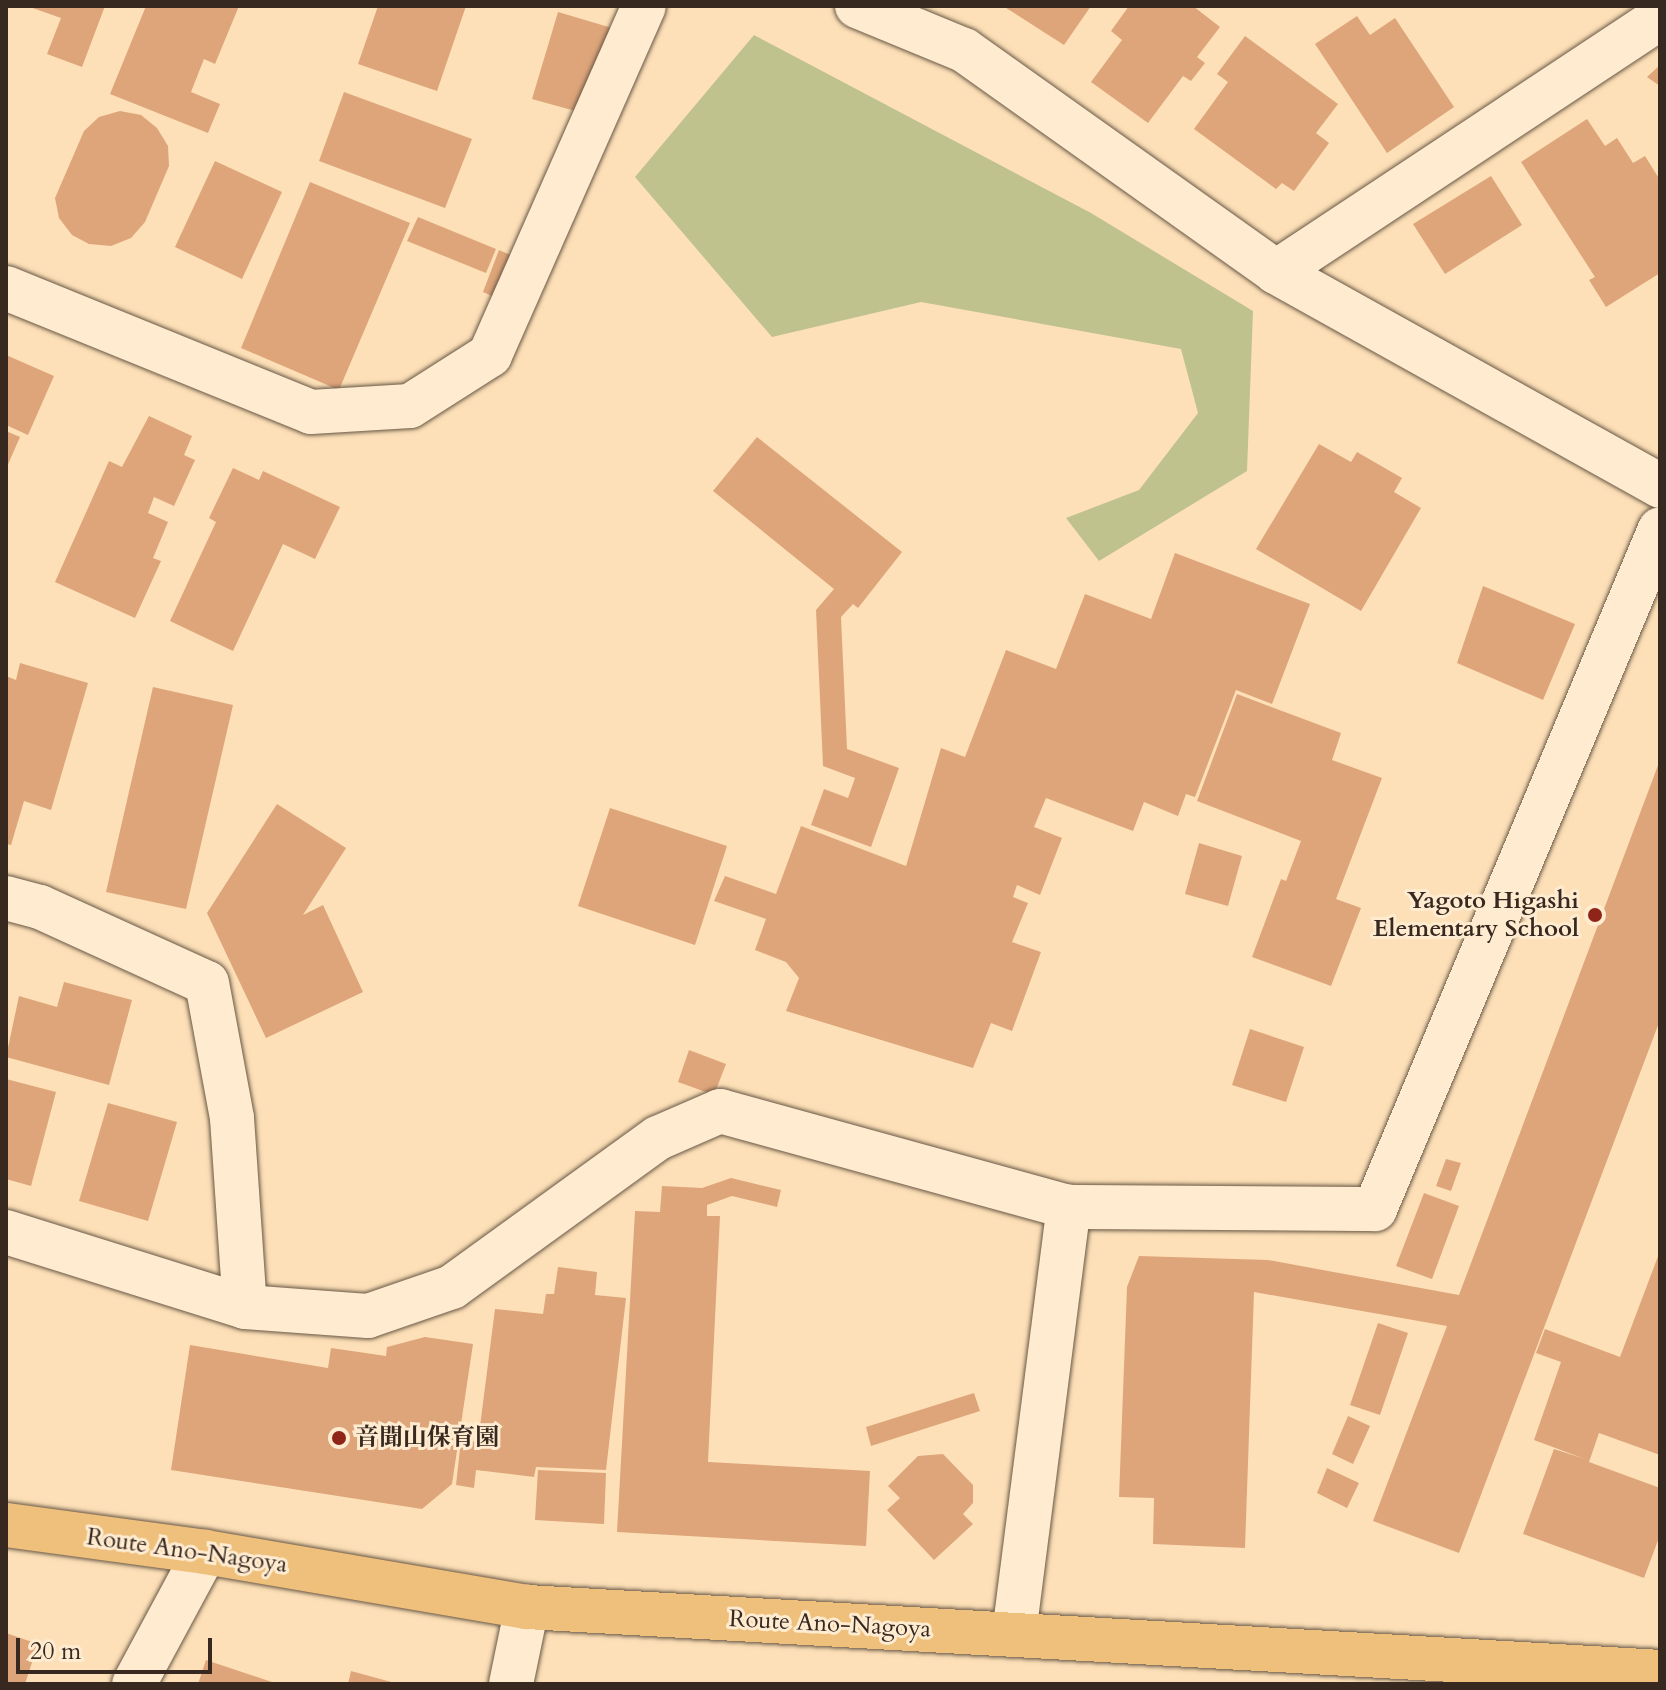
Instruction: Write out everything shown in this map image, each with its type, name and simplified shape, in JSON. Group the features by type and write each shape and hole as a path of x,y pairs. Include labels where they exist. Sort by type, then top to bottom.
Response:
{"main road":[{"name":"Route Ano-Nagoya","path":"6,1525 205,1552 527,1607 1660,1672"}],"street":[{"path":"6,288 311,412 410,406 490,355 644,6"},
{"path":"857,6 964,50 1276,272 1660,486"},
{"path":"1276,272 1660,18"},
{"path":"6,1232 245,1307 368,1316 452,1287 658,1138 720,1111 1069,1207 1375,1209 1660,529"},
{"path":"6,898 40,907 207,983 232,1118 245,1307"},
{"path":"1014,1634 1069,1207"},
{"path":"134,1684 205,1552"},
{"path":"511,1684 527,1607"}],"green space":[{"path":"754,35 1091,213 1253,311 1247,471 1099,561 1066,518 1139,490 1198,413 1181,349 921,302 772,337 635,177"}],"building":[{"path":"27,6 105,6 82,67 47,54 61,18"},
{"path":"146,6 239,6 215,64 204,59 191,92 220,104 208,133 110,94"},
{"path":"378,6 466,6 437,91 358,64"},
{"path":"1003,6 1091,6 1064,45"},
{"path":"1129,6 1193,6 1220,27 1197,57 1205,63 1191,81 1183,76 1148,123 1091,82 1122,40 1111,31"},
{"path":"558,12 612,28 586,114 532,99"},
{"path":"1357,16 1370,35 1395,18 1454,107 1387,153 1315,44"},
{"path":"1245,36 1338,104 1316,133 1329,143 1294,191 1282,183 1276,189 1194,129 1228,82 1217,74"},
{"path":"1660,65 1660,86 1647,77"},
{"path":"344,92 472,139 445,208 319,161"},
{"path":"120,111 141,115 157,128 168,146 169,166 145,222 131,238 111,246 89,244 72,235 59,218 55,198 84,131 99,117"},
{"path":"1587,119 1605,146 1617,138 1633,163 1645,156 1660,180 1660,273 1606,307 1589,280 1595,277 1521,162"},
{"path":"215,161 282,192 242,279 175,247"},
{"path":"1491,176 1522,225 1445,274 1413,224"},
{"path":"310,182 410,223 339,390 241,348"},
{"path":"418,217 496,249 486,273 407,241"},
{"path":"499,250 513,256 496,298 483,292"},
{"path":"6,355 54,376 28,435 6,425"},
{"path":"149,416 192,436 184,455 195,460 174,506 154,497 148,513 168,522 153,558 161,561 135,618 55,582 109,461 122,467"},
{"path":"6,431 20,437 6,469"},
{"path":"757,437 902,552 858,608 853,604 841,617 847,749 899,768 871,847 811,825 824,789 848,798 855,778 823,766 816,610 834,589 713,491"},
{"path":"1319,444 1351,462 1357,452 1402,478 1394,492 1421,508 1361,611 1256,549"},
{"path":"233,468 259,480 263,471 340,507 315,559 283,544 233,651 170,621 216,522 209,518"},
{"path":"1175,553 1310,604 1272,704 1236,690 1195,797 1186,794 1178,816 1144,802 1133,831 1046,798 1034,827 1062,838 1040,895 1017,885 1013,897 1028,903 1012,942 1041,952 1012,1031 991,1023 973,1068 786,1011 799,978 786,962 755,950 766,919 714,901 725,876 776,894 801,826 906,866 941,748 965,757 1006,650 1056,669 1085,594 1151,619"},
{"path":"1483,586 1575,624 1543,700 1457,663"},
{"path":"20,663 88,683 51,810 24,801 11,845 6,844 6,676 16,680"},
{"path":"153,687 233,705 186,909 106,892"},
{"path":"1237,694 1341,733 1332,760 1382,778 1336,899 1361,908 1331,986 1252,957 1281,879 1286,881 1301,841 1197,801"},
{"path":"1660,760 1660,1020 1459,1553 1373,1521 1447,1326 1254,1292 1245,1548 1153,1544 1154,1498 1119,1497 1127,1287 1139,1256 1268,1260 1459,1295"},
{"path":"277,804 346,848 303,915 323,905 363,992 266,1038 207,913"},
{"path":"610,808 727,846 695,945 578,906"},
{"path":"1199,843 1242,856 1228,906 1185,894"},
{"path":"64,982 132,1000 109,1085 6,1057 19,996 57,1007"},
{"path":"1250,1029 1304,1047 1286,1102 1232,1085"},
{"path":"689,1050 726,1064 714,1095 678,1082"},
{"path":"6,1079 56,1092 31,1186 6,1179"},
{"path":"108,1103 177,1122 148,1221 79,1201"},
{"path":"1446,1159 1461,1163 1451,1191 1436,1186"},
{"path":"731,1178 781,1190 777,1207 732,1196 707,1205 707,1216 720,1216 708,1462 870,1471 866,1546 617,1532 635,1211 660,1212 662,1186 702,1188"},
{"path":"1424,1193 1459,1206 1432,1279 1396,1266"},
{"path":"1660,1251 1660,1455 1599,1433 1589,1462 1660,1488 1660,1535 1644,1578 1523,1534 1554,1449 1585,1459 1534,1440 1561,1362 1536,1353 1545,1329 1620,1357"},
{"path":"558,1267 597,1272 595,1295 626,1298 606,1470 536,1467 534,1477 476,1470 474,1488 456,1485 461,1440 478,1442 495,1309 543,1314 546,1294 554,1294"},
{"path":"1378,1323 1408,1333 1380,1415 1350,1405"},
{"path":"425,1337 473,1344 452,1484 422,1509 171,1470 190,1345 328,1368 331,1348 386,1356 387,1347"},
{"path":"974,1393 980,1411 871,1446 866,1427"},
{"path":"1348,1416 1370,1426 1353,1464 1332,1454"},
{"path":"943,1454 973,1485 973,1503 963,1514 973,1524 934,1560 887,1510 900,1498 888,1486 918,1456"},
{"path":"1327,1468 1359,1483 1347,1508 1317,1493"},
{"path":"538,1470 606,1473 604,1524 535,1520"},
{"path":"6,1633 38,1644 25,1684 6,1684"},
{"path":"206,1660 275,1683 275,1684 198,1684"},
{"path":"351,1671 395,1683 395,1684 348,1684"}],"place":[{"name":"Yagoto Higashi Elementary School","path":"1595,915"},
{"name":"音聞山保育園","path":"339,1438"}]}
